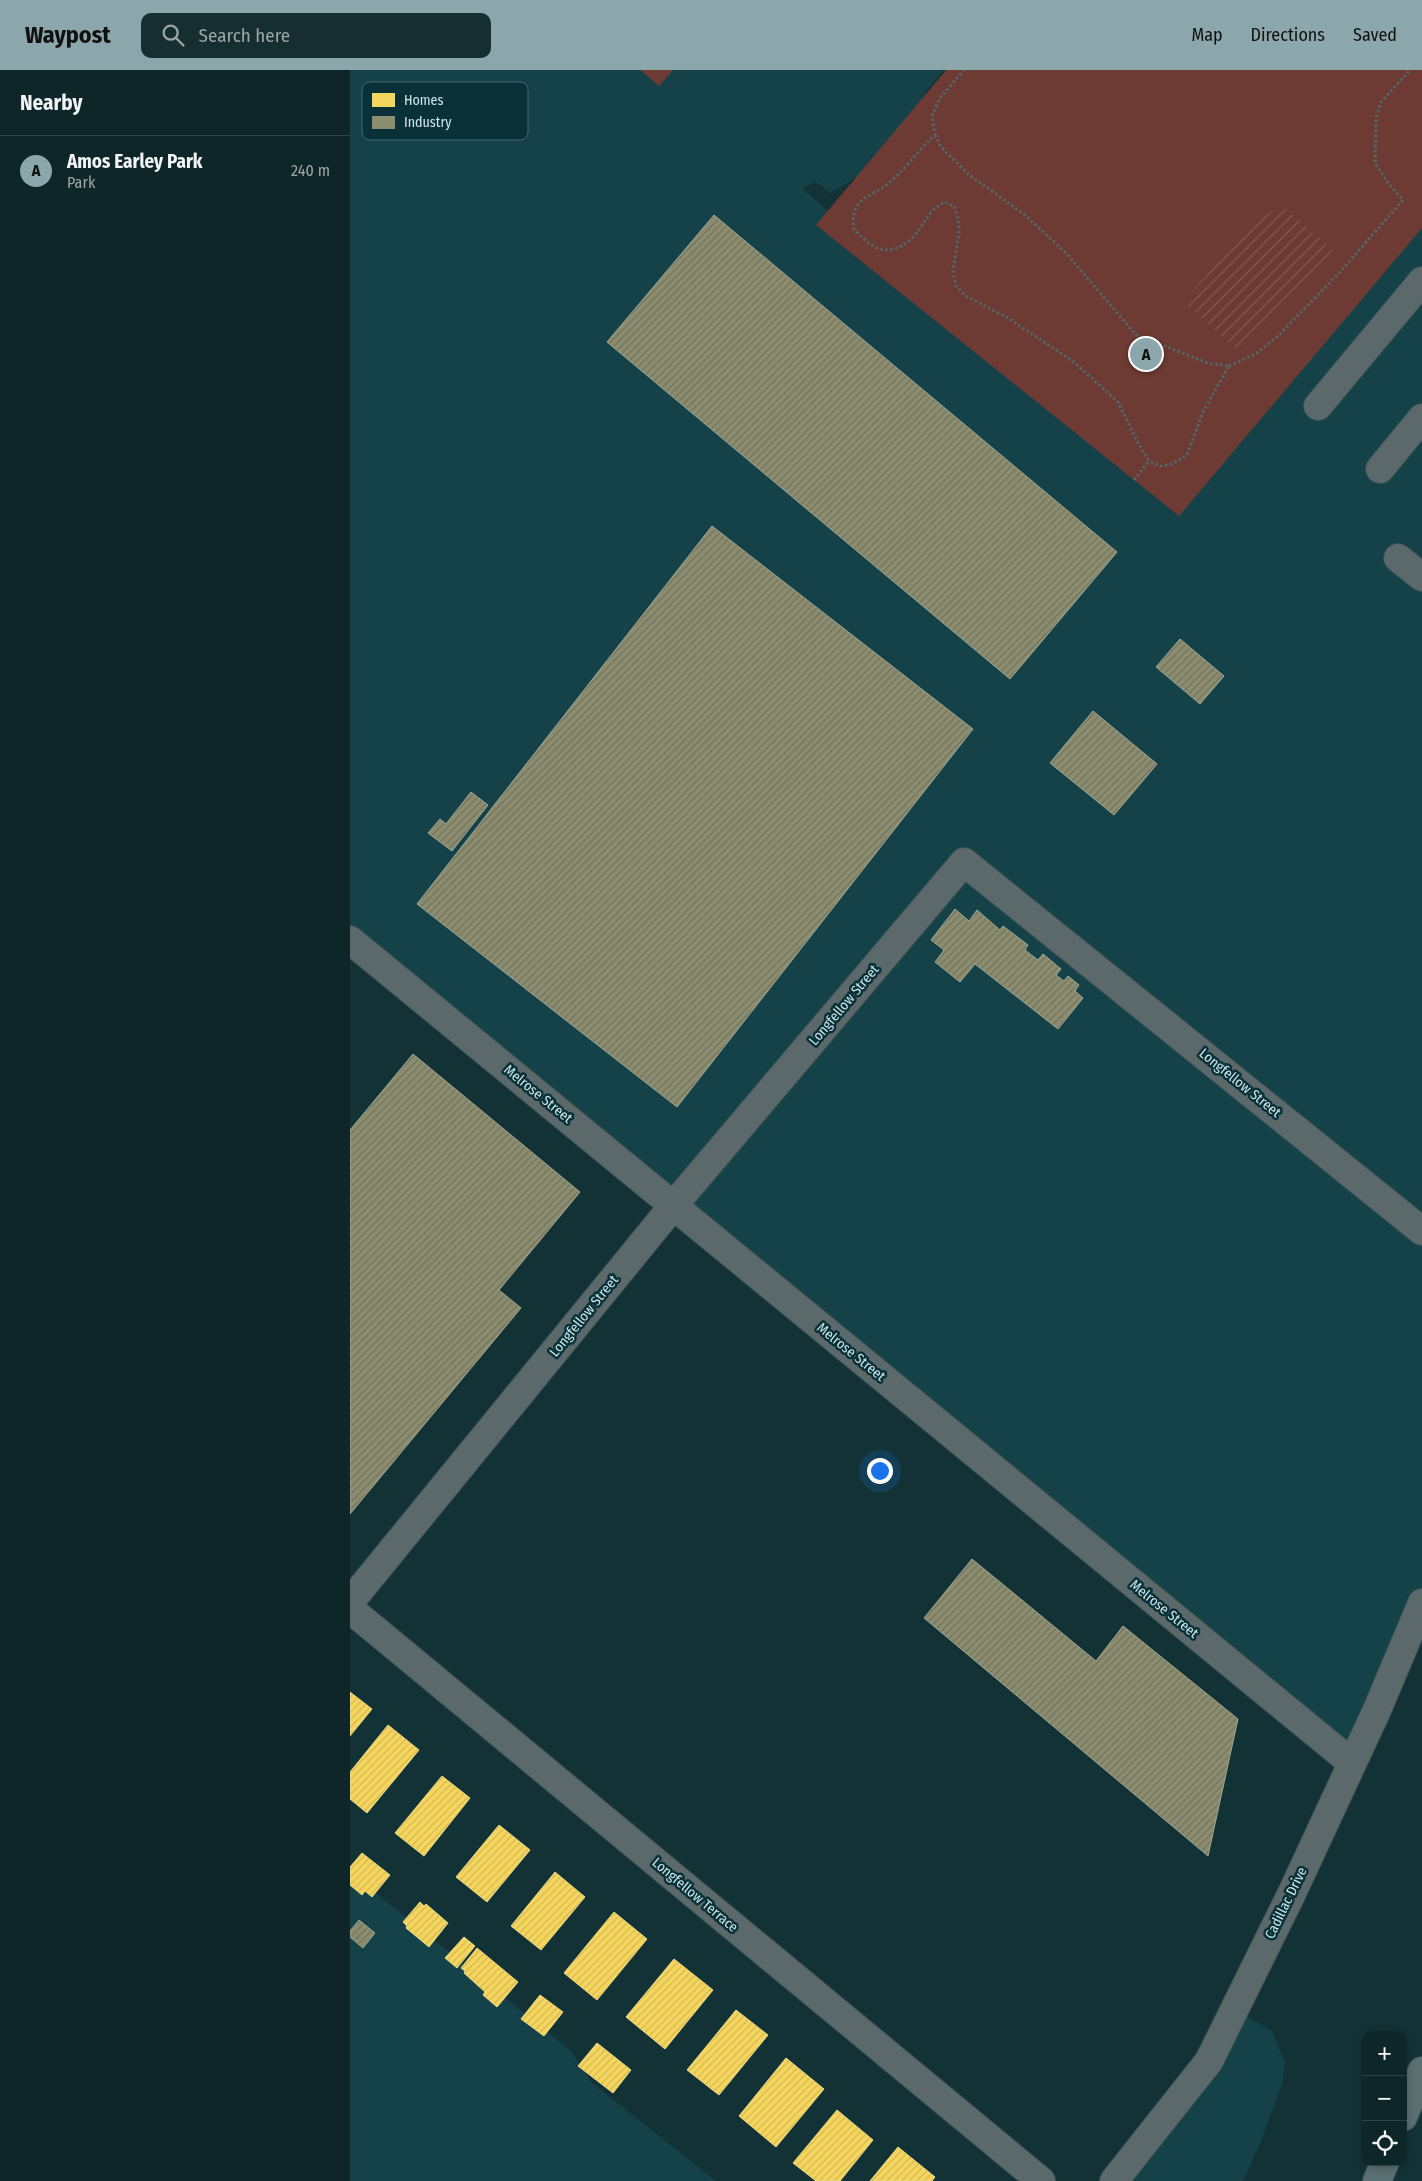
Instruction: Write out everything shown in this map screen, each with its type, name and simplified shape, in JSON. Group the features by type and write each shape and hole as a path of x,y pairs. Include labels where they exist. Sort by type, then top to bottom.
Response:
{"highway":[{"path":"1407,2107 1422,2070"},
{"path":"1377,2181 1383,2166"}],"street":[{"path":"1318,406 1422,281"},
{"path":"1380,469 1422,418"},
{"path":"1398,558 1422,577"},
{"name":"Longfellow Street","path":"350,1602 673,1206 964,862 1422,1231"},
{"name":"Melrose Street","path":"350,940 1352,1763"},
{"name":"Cadillac Drive","path":"1114,2181 1209,2061 1291,1894 1352,1763 1422,1603"},
{"name":"Longfellow Terrace","path":"350,1609 1041,2181"}],"path":[{"path":"964,70 940,98 932,116 934,135 941,147 968,174 1024,215 1066,253 1136,335 1208,363 1229,366 1257,354 1279,336 1341,271 1403,200 1388,183 1375,163 1376,118 1381,102 1410,70"},
{"path":"934,135 920,148 906,168 885,186 864,198 856,207 853,217 854,230 876,249 888,250 911,239 933,208 944,202 954,206 958,218 959,232 953,272 956,286 966,296 1008,318 1074,362 1118,402 1137,441 1150,461 1160,466 1172,464 1186,455 1204,410 1229,366"},
{"path":"1134,480 1150,461"}],"shaded area":[{"path":"350,70 944,70 927,90 888,157 831,193 816,182 802,188 939,309 1422,204 1422,1604 1357,1752 350,935"},
{"path":"640,70 673,70 659,86"},
{"path":"946,70 1422,70 1422,228 1179,516 816,225"},
{"path":"1285,208 1338,255 1241,353 1183,302 1260,214"},
{"path":"350,1872 572,2052 592,2083 716,2181 350,2181"},
{"path":"1234,2009 1272,2031 1285,2063 1282,2084 1262,2139 1243,2181 1112,2181"}],"building: Homes":[{"path":"350,1692 372,1709 350,1736"},
{"path":"388,1725 419,1750 367,1813 350,1799 350,1772"},
{"path":"442,1776 470,1798 424,1856 395,1833"},
{"path":"499,1825 530,1850 487,1902 456,1877"},
{"path":"362,1853 390,1875 372,1897 365,1891 362,1895 350,1885 350,1867"},
{"path":"555,1872 585,1897 541,1950 511,1926"},
{"path":"420,1902 424,1906 426,1904 448,1923 429,1947 406,1928 407,1926 403,1922"},
{"path":"614,1912 647,1939 597,2000 564,1973"},
{"path":"464,1937 475,1946 457,1968 445,1958"},
{"path":"477,1948 518,1982 497,2007 483,1995 485,1992 461,1968"},
{"path":"674,1959 713,1990 665,2049 626,2017"},
{"path":"540,1995 563,2012 544,2036 521,2019"},
{"path":"736,2010 768,2035 719,2095 687,2070"},
{"path":"597,2043 631,2070 613,2093 578,2066"},
{"path":"786,2058 824,2089 776,2147 739,2116"},
{"path":"837,2110 873,2140 840,2181 816,2181 793,2163"},
{"path":"898,2147 935,2177 932,2181 870,2181"}],"building: Industry":[{"path":"714,215 1117,552 1010,679 607,342"},
{"path":"712,526 973,729 677,1107 417,904"},
{"path":"1180,639 1224,676 1200,704 1156,667"},
{"path":"1093,711 1157,764 1114,815 1050,763"},
{"path":"471,792 488,805 452,851 428,833 440,819 446,824"},
{"path":"955,909 969,921 977,910 1000,930 1003,926 1028,945 1025,950 1038,960 1043,954 1061,969 1056,975 1064,981 1068,976 1079,985 1075,991 1083,998 1058,1029 975,964 960,982 935,962 944,950 931,940"},
{"path":"413,1054 580,1192 499,1290 521,1308 350,1514 350,1130"},
{"path":"972,1559 1096,1661 1123,1626 1238,1719 1208,1856 924,1618"},
{"path":"359,1920 375,1933 363,1948 350,1937 350,1931"}],"place":[{"name":"Amos Earley Park","path":"1146,354"}]}
